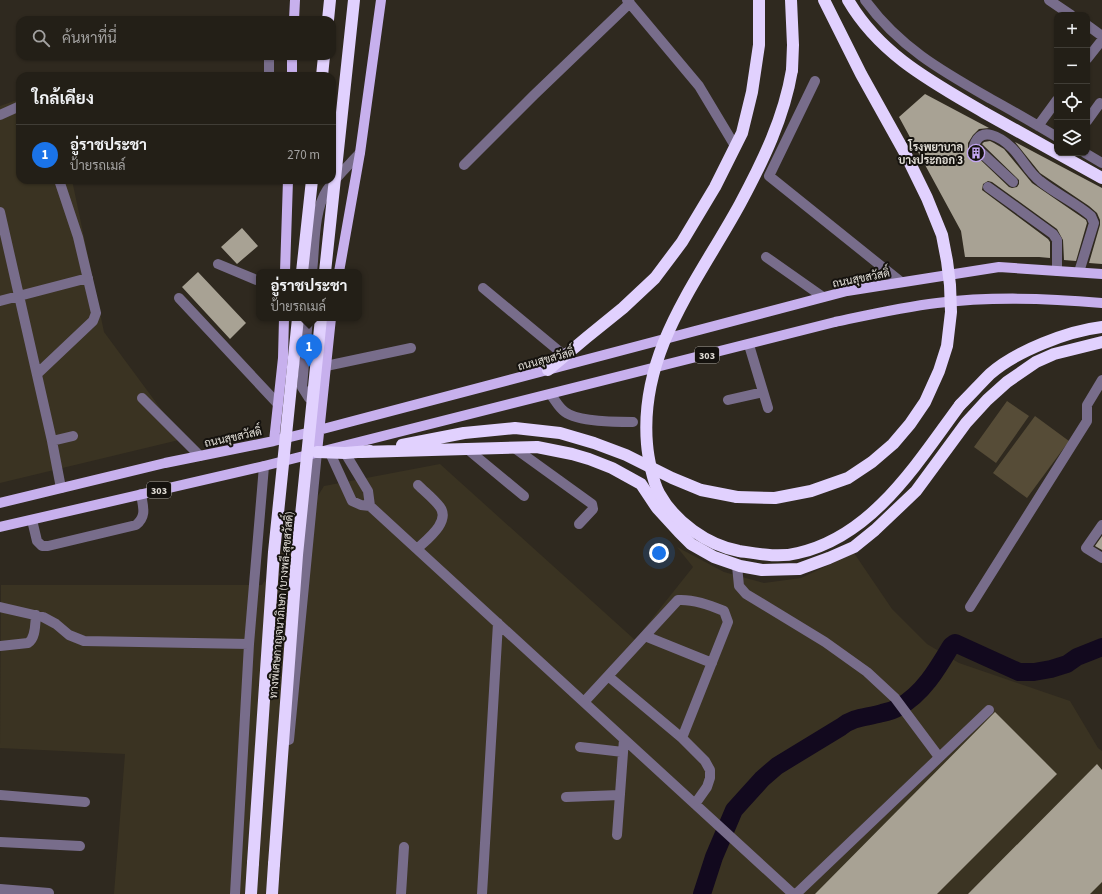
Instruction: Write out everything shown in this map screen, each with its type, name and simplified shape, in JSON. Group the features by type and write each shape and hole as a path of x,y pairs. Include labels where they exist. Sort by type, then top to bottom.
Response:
{"highway":[{"path":"328,16 330,0"},
{"path":"336,169 354,0"},
{"path":"548,370 623,308 655,278 682,242 715,187 742,133 752,92 759,45 759,0"},
{"path":"791,0 793,45 792,70 789,90 783,110 764,155 740,204 682,301 659,356 647,395 646,431 648,457 659,492 677,517 703,538 729,549 766,556 798,553 834,540 865,520 900,486 960,405 991,374 1022,353 1051,340 1086,329 1102,327"},
{"path":"362,452 471,432 515,428 560,433 594,443 626,455 672,478 701,490 737,497 775,498 812,491 848,478 872,462 893,444 910,424 925,402 948,346 951,312 947,261 942,235 927,198 908,159 861,74 824,0"},
{"path":"848,0 858,17 886,48 923,77 1102,178"},
{"path":"322,72 324,60"},
{"path":"302,269 312,184"},
{"path":"325,269 334,184"},
{"name":"ทางพิเศษกาญจนาภิเษก (บางพลี-สุขสวัสดิ์)","path":"251,894 274,552 298,321"},
{"name":"ทางพิเศษกาญจนาภิเษก (บางพลี-สุขสวัสดิ์)","path":"272,894 297,555 321,321"},
{"path":"317,452 345,453 537,446 572,454 589,459 633,478 641,484 657,508 691,544 714,557 738,566 762,570 799,569 854,547 876,530 916,491 966,423 987,400 1007,382 1036,362 1054,354 1102,342"}],"main road":[{"path":"294,16 295,0"},
{"path":"340,269 360,153 381,0"},
{"path":"292,60 292,72"},
{"path":"285,269 288,184"},
{"name":"ถนนสุขสวัสดิ์","path":"0,503 200,456 319,430 847,291 999,267 1102,274"},
{"name":"303","path":"0,527 264,466 551,395 835,322 936,303 978,299 1022,298 1102,303"},
{"path":"274,441 283,358 284,321"},
{"path":"317,452 331,321"}],"street":[{"path":"865,0 899,39 920,56 963,83 1054,135"},
{"path":"1049,0 1067,12"},
{"path":"464,165 629,2 700,86 735,146"},
{"path":"1090,27 1102,36"},
{"path":"1090,55 1102,40"},
{"path":"268,72 269,60"},
{"path":"815,81 769,176 901,282"},
{"path":"1088,120 1100,103"},
{"path":"1038,126 1054,104"},
{"path":"0,115 16,108"},
{"path":"1013,182 974,146 976,140 982,134 988,134 998,138 1012,148 1039,180 1091,216 1094,223 1079,272"},
{"path":"336,180 360,153"},
{"path":"1090,156 1102,163"},
{"path":"37,374 93,321 96,312 78,237 60,184"},
{"path":"312,269 317,215 321,202 327,190 332,184"},
{"path":"988,187 1053,234 1058,240 1057,271"},
{"path":"0,212 52,441 61,488"},
{"path":"766,257 823,297"},
{"path":"218,264 256,280"},
{"path":"0,301 88,278"},
{"path":"483,288 565,356"},
{"path":"180,298 278,404"},
{"path":"308,321 302,387 308,398 322,404"},
{"path":"749,345 768,408"},
{"path":"326,366 411,348"},
{"path":"970,607 1087,421 1087,405 1102,380"},
{"path":"728,400 763,392"},
{"path":"551,395 564,411 571,415 609,422 633,422"},
{"path":"142,398 200,456"},
{"path":"52,441 73,436"},
{"path":"514,447 592,504 593,509 580,524"},
{"path":"466,448 524,496"},
{"path":"278,894 283,797 317,452"},
{"path":"330,453 352,500 361,505 370,506 793,894"},
{"path":"345,453 368,491 370,506"},
{"path":"235,894 249,644 264,466"},
{"path":"417,549 438,529 443,519 443,513 440,507 418,485"},
{"path":"32,520 37,541 42,546 48,546 136,525 144,516 141,494"},
{"path":"1102,525 1086,548 1102,558"},
{"path":"738,566 739,586 746,594 825,642 867,672 900,704 939,757"},
{"path":"584,702 678,600 692,601 716,608 724,611 728,622 682,738"},
{"path":"0,607 43,617 56,624 69,635 84,641 249,644"},
{"path":"0,646 28,642 32,640 34,636 36,615"},
{"path":"482,894 498,623"},
{"path":"645,636 712,663"},
{"path":"608,676 682,738 705,761 710,770 710,778 707,787 695,804"},
{"path":"796,894 989,710"},
{"path":"617,836 624,739"},
{"path":"580,747 623,752"},
{"path":"0,795 85,802"},
{"path":"566,797 620,795"},
{"path":"0,842 80,846"},
{"path":"401,894 404,847"},
{"path":"0,889 49,893"}],"shaded area":[{"path":"16,100 16,184 73,184 104,332 183,439 0,483 0,106"},
{"path":"1007,401 1029,416 996,463 974,447"},
{"path":"1035,416 1069,441 1027,498 993,473"},
{"path":"440,464 635,640 693,567 677,547 724,572 764,583 801,578 854,553 892,609 927,644 959,663 1070,701 1098,748 1102,751 1102,894 114,894 125,754 0,748 1,585 262,585 324,486"}],"building":[{"name":"โรงพยาบาล บางประกอก 3","path":"925,94 989,128 979,129 968,143 968,148 1009,187 1017,187 1019,180 982,144 984,142 990,141 1004,149 1032,183 1086,220 1087,223 1076,261 1064,260 1063,240 1057,229 992,182 988,181 983,184 982,190 1048,239 1050,242 1050,258 965,257 961,231 899,117"},
{"path":"1015,142 1102,188 1102,264 1089,263 1100,225 1100,220 1097,213 1040,173"},
{"path":"242,228 258,246 237,264 221,247"},
{"path":"198,272 246,323 230,339 182,287"},
{"path":"1102,536 1102,550 1095,546"},
{"path":"995,712 1057,774 937,894 815,894"},
{"path":"1097,764 1102,770 1102,882 1090,894 968,894"}],"waterway":[{"path":"702,894 714,857 734,810 762,779 777,766 846,723 856,719 891,711 908,702 923,688 951,646 955,643 1019,672 1034,672 1051,669 1067,664 1077,657 1102,647"}],"place":[{"name":"โรงพยาบาล บางประกอก 3","path":"976,153"},
{"name":"อู่ราชประชา","path":"309,367"}]}
